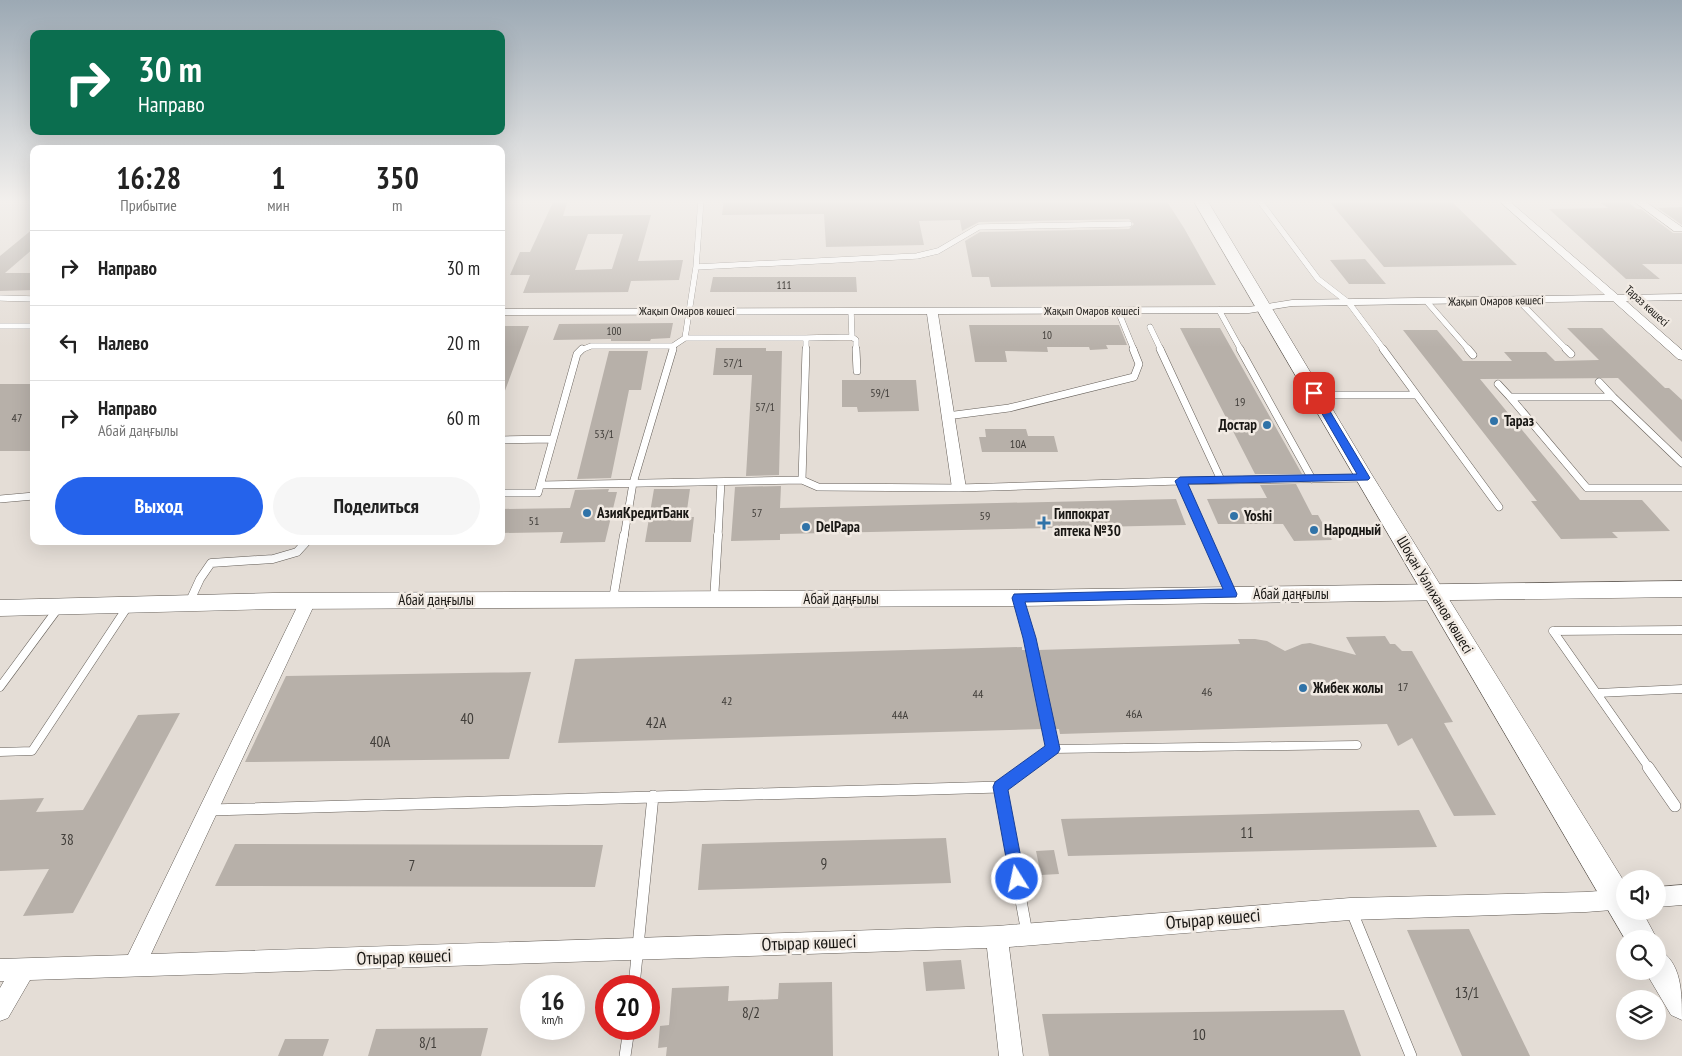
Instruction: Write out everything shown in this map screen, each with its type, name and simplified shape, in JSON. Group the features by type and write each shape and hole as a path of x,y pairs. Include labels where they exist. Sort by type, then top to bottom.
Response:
{"main road":[{"name":"Шоқан Уәлиханов көшесі","path":"1229,249 1364,478 1616,891"},
{"path":"1666,978 1682,1004"}],"street":[{"name":"Тараз көшесі","path":"1561,249 1682,356"},
{"name":"Жақып Омаров көшесі","path":"505,312 1219,310 1264,308 1292,303 1428,303 1682,298"},
{"path":"932,312 946,416 959,488"},
{"name":"Абай даңғылы","path":"0,608 308,601 1018,598 1682,589"},
{"path":"134,966 308,601"},
{"path":"1666,896 1682,894"},
{"name":"Отырар көшесі","path":"0,970 997,937 1350,908 1616,899"},
{"path":"997,937 1011,1056"},
{"path":"0,1010 23,970"}],"lane":[{"path":"685,338 697,249"},
{"path":"696,267 917,256 939,249"},
{"path":"1296,249 1318,279 1349,303 1499,508"},
{"path":"0,298 30,299"},
{"path":"1518,300 1571,354"},
{"path":"1428,303 1473,355"},
{"path":"1219,310 1312,479"},
{"path":"851,311 852,337 856,340 857,371"},
{"path":"946,416 1009,408 1134,377 1140,364 1118,311"},
{"path":"0,326 30,326"},
{"path":"1150,327 1221,480"},
{"path":"505,493 538,493 577,354 582,350 591,346 673,346 685,338 852,337"},
{"path":"802,480 806,338"},
{"path":"613,599 634,483 672,356 673,346"},
{"path":"1599,382 1682,463"},
{"path":"1498,384 1587,488 1682,488"},
{"path":"1332,395 1416,395"},
{"path":"1510,397 1614,397"},
{"path":"505,440 552,440"},
{"path":"541,485 802,480 818,487 959,488 1180,481 1364,478"},
{"path":"1180,481 1231,594"},
{"path":"714,600 721,482"},
{"path":"0,499 30,496"},
{"path":"189,603 200,579 211,563 273,559 297,552 303,545"},
{"path":"1018,598 1029,638 1053,749"},
{"path":"0,752 32,751 128,606"},
{"path":"0,687 58,607"},
{"path":"1675,806 1598,693 1552,631 1682,630"},
{"path":"1598,693 1682,689"},
{"path":"208,810 1000,787 1053,749 1357,745"},
{"path":"1000,787 1027,934"},
{"path":"635,975 653,796"},
{"path":"1350,908 1411,1056"},
{"path":"625,1056 627,1040"}],"building":[{"path":"8,249 30,249 30,251 5,273 30,273 30,290 0,291 0,256"},
{"path":"531,249 582,249 575,270 612,269 618,249 641,249 638,261 683,260 679,280 631,281 628,292 523,293 530,275 510,275 520,252 530,252"},
{"path":"967,249 1196,249 1216,285 991,287 989,277 972,277"},
{"path":"1369,249 1501,249 1517,265 1384,267"},
{"path":"1593,249 1682,249 1682,264 1642,264 1660,279 1626,279"},
{"path":"1365,259 1386,284 1349,284 1330,260"},
{"path":"713,277 856,277 857,292 710,292"},
{"path":"673,323 670,338 651,339 650,341 611,341 611,339 553,340 559,324"},
{"path":"969,325 1119,325 1127,345 1106,345 1108,349 1090,350 1089,347 1047,347 1048,352 1005,351 1007,362 975,362"},
{"path":"505,326 529,326 505,391"},
{"path":"1180,328 1220,328 1302,474 1255,474"},
{"name":"Тараз","path":"1567,328 1602,328 1665,388 1669,388 1682,400 1682,442 1618,378 1480,379 1580,500 1642,500 1670,531 1612,532 1618,538 1561,539 1531,501 1537,501 1403,330 1437,330 1463,361 1512,361 1504,352 1546,352 1555,361 1599,360"},
{"path":"716,348 766,348 766,351 782,351 779,475 746,476 752,375 713,375"},
{"path":"609,351 648,351 641,390 629,390 611,478 577,479"},
{"path":"842,380 916,380 919,411 858,412 857,407 842,407"},
{"path":"0,384 30,384 30,451 0,451"},
{"path":"985,429 1026,429 1028,436 1054,436 1058,452 982,452 979,437 986,437"},
{"path":"1296,484 1312,515 1318,515 1332,540 1294,541 1283,524 1218,524 1207,499 1267,498 1260,485"},
{"path":"781,486 780,508 1176,499 1186,525 780,534 780,540 731,541 735,487"},
{"path":"609,489 608,492 617,492 605,542 560,543 563,532 505,533 505,509 570,508 575,490"},
{"path":"654,489 690,489 686,517 694,517 691,542 645,542"},
{"path":"1385,636 1390,644 1395,644 1402,651 1412,651 1453,722 1444,723 1496,815 1454,816 1412,738 1398,746 1387,724 1060,734 1059,729 1055,729 1038,650 1240,644 1238,639 1255,639 1267,641 1285,651 1310,643 1356,655 1346,637"},
{"path":"1022,647 1022,650 1026,650 1043,729 558,743 575,659"},
{"path":"531,672 509,759 245,762 286,676"},
{"path":"180,713 73,913 23,916 49,869 0,871 0,800 44,798 36,812 83,810 138,715"},
{"path":"1419,810 1437,847 1068,856 1061,819"},
{"path":"946,838 951,883 698,890 702,844"},
{"path":"235,844 603,845 595,887 215,886"},
{"path":"1054,850 1059,874 1041,875 1036,851"},
{"path":"1469,929 1530,1056 1462,1056 1407,930"},
{"path":"961,960 965,989 926,991 923,962"},
{"path":"832,982 833,1056 666,1056 667,1047 658,1048 660,1026 669,1025 672,988 729,986 728,1001 778,999 779,983"},
{"path":"1344,1010 1361,1056 1049,1056 1042,1014"},
{"path":"488,1028 481,1056 368,1056 376,1029"},
{"path":"285,1039 329,1039 323,1056 278,1056"}],"place":[{"name":"Тараз","path":"1494,421"},
{"name":"Достар","path":"1267,425"},
{"name":"АзияКредитБанк","path":"587,513"},
{"name":"Yoshi","path":"1234,516"},
{"name":"Гиппократ аптека №30","path":"1044,523"},
{"name":"DelPapa","path":"806,527"},
{"name":"Народный","path":"1314,530"},
{"name":"Жибек жолы","path":"1303,688"}],"route":[{"path":"1017,879 1000,787 1053,749 1029,638 1018,598 1231,594 1180,481 1364,478 1314,393"}]}
